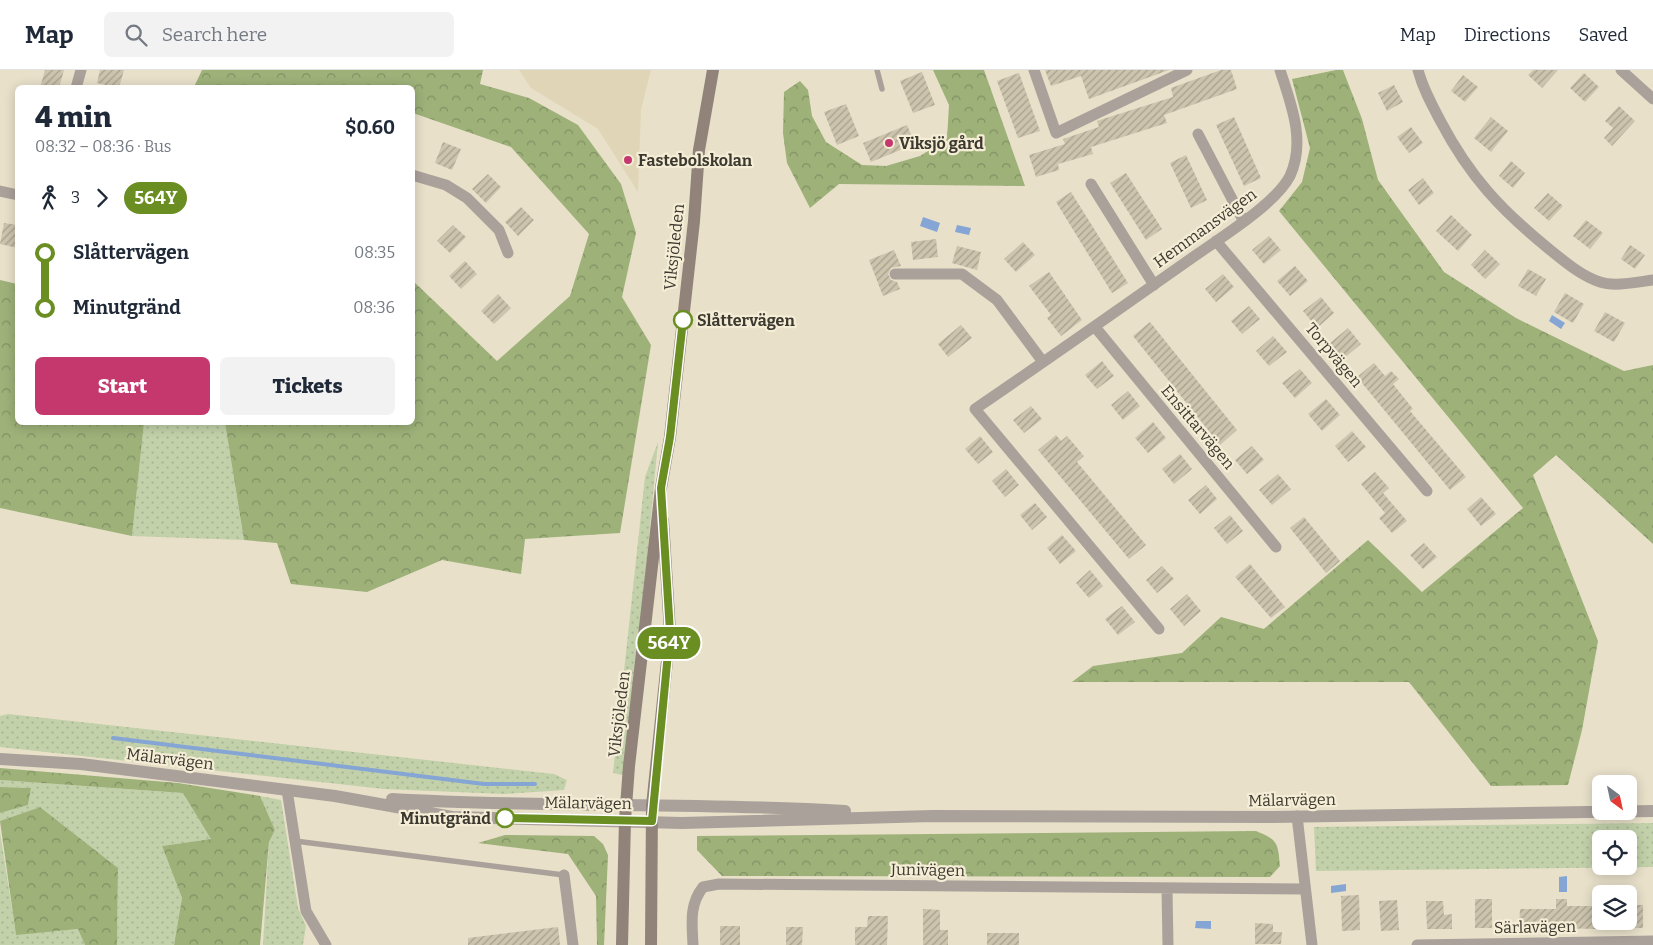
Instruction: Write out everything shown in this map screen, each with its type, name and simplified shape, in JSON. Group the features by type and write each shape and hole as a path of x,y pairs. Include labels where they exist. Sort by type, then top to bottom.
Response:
{"main road":[{"name":"Viksjöleden","path":"622,945 626,805 661,488 670,437 694,221 699,150 713,70"},
{"name":"Viksjöleden","path":"651,945 652,806 670,632 661,488"}],"street":[{"path":"77,85 81,70"},
{"path":"1034,70 1056,133 1187,70"},
{"name":"Hemmansvägen","path":"1160,629 975,409 1095,327 1216,241 1275,196 1289,176 1298,151 1295,120 1280,70"},
{"path":"1418,70 1422,87 1459,156 1494,200 1531,234 1568,264 1600,283 1629,283 1653,280"},
{"path":"1621,70 1653,99"},
{"path":"1198,134 1243,220"},
{"path":"415,176 446,185 467,198 499,230 508,253"},
{"path":"1091,184 1154,285"},
{"path":"0,191 15,194"},
{"name":"Torpvägen","path":"1216,241 1427,491"},
{"path":"895,274 962,274 997,300 1043,362"},
{"name":"Ensittarvägen","path":"1095,327 1276,547"},
{"name":"Mälarvägen","path":"0,759 81,764 335,796 452,817 625,820 682,823 932,816 1297,816 1653,811"},
{"path":"287,790 306,911 326,945"},
{"name":"Mälarvägen","path":"335,796 461,803 781,807 932,816"},
{"path":"1297,816 1312,945"},
{"path":"564,875 573,945"},
{"name":"Junivägen","path":"693,945 692,912 694,898 703,887 719,884 1304,889"},
{"path":"1167,889 1168,945"},
{"name":"Särlavägen","path":"1417,945 1653,941"}],"lane":[{"path":"877,70 882,89"},
{"path":"295,841 564,875"}],"shaded area":[{"name":"Fastebolskolan","path":"519,70 651,70 641,110 638,192 598,129 531,88"}],"green space":[{"path":"202,70 483,70 480,84 529,98 578,125 621,184 636,233 622,297 651,345 620,533 525,539 521,574 442,560 367,592 291,584 277,543 244,540 225,425 415,425 415,283 497,361 570,296 589,234 511,147 415,114 415,85 195,85"},
{"path":"933,70 984,70 1025,186 839,184 810,208 787,163 783,133 784,92 800,81 808,90 812,116 826,142 862,165 886,166 920,156 947,139 949,105"},
{"path":"1343,70 1362,119 1378,180 1444,272 1516,318 1624,371 1653,365 1653,544 1556,455 1533,475 1598,641 1582,730 1568,785 1491,786 1409,682 1072,682 1093,666 1182,653 1221,617 1264,629 1368,540 1422,592 1523,508 1279,211 1302,182 1310,148 1292,79"},
{"path":"0,280 15,284 15,425 144,425 132,536 0,508"},
{"path":"144,425 225,425 244,540 132,536"},
{"path":"658,442 627,771 622,775 613,773 645,477"},
{"path":"8,714 554,774 567,780 564,790 505,794 384,789 0,747 0,716"},
{"path":"0,768 178,783 260,796 275,830 269,842 260,945 174,945 182,898 162,846 211,839 183,793 0,780"},
{"path":"0,780 183,793 212,839 162,846 182,898 174,945 117,945 118,868 40,807 0,821 0,813 28,805 31,788 0,787"},
{"path":"0,787 31,788 28,805 0,813"},
{"path":"260,796 281,800 298,908 306,926 303,945 263,945 269,842 275,830"},
{"path":"40,807 118,868 117,945 85,945 78,929 16,935 0,821"},
{"path":"1653,823 1653,867 1637,867 1637,830 1592,830 1592,868 1316,871 1314,827"},
{"path":"1256,831 1269,837 1276,843 1280,866 1270,877 722,876 697,850 697,836"},
{"path":"0,832 16,934 79,929 85,945 0,945"},
{"path":"505,835 594,836 603,844 608,855 604,945 597,945 596,896 568,854 478,843"}],"water":[{"path":"923,217 940,223 937,232 920,226"},
{"path":"957,225 971,228 969,235 955,232"},
{"path":"1552,315 1565,323 1561,329 1549,321"},
{"path":"1567,876 1567,892 1559,892 1559,877"},
{"path":"1346,884 1346,891 1331,893 1331,886"},
{"path":"1196,921 1211,921 1211,929 1195,928"}],"building":[{"path":"45,70 64,70 60,85 41,85"},
{"path":"100,70 124,70 120,85 97,83"},
{"path":"1045,70 1169,70 1089,99 1081,76 1051,86"},
{"path":"1221,70 1231,70 1237,89 1164,115 1167,123 1091,147 1093,154 1058,164 1059,170 1036,177 1029,155 1065,144 1063,139 1099,127 1097,121 1173,97 1171,88"},
{"path":"1533,70 1558,70 1542,88 1528,75"},
{"path":"922,72 935,105 913,113 900,81"},
{"path":"1019,73 1040,131 1018,138 997,81"},
{"path":"1584,73 1599,87 1585,102 1570,88"},
{"path":"1463,75 1478,87 1465,102 1451,91"},
{"path":"1394,85 1403,102 1387,111 1378,93"},
{"path":"846,104 859,136 837,145 824,112"},
{"path":"1619,106 1635,121 1612,146 1604,138 1613,128 1605,121"},
{"path":"1234,117 1261,178 1244,186 1216,125"},
{"path":"1491,117 1508,131 1491,152 1474,138"},
{"name":"Viksjö gård","path":"907,125 915,144 871,162 863,143"},
{"path":"1411,127 1423,143 1409,153 1397,137"},
{"path":"443,142 461,149 452,170 435,163"},
{"path":"1186,155 1207,200 1191,208 1170,163"},
{"path":"1511,161 1525,173 1513,188 1499,176"},
{"path":"1126,173 1162,229 1146,240 1110,183"},
{"path":"488,174 501,187 486,203 472,189"},
{"path":"1423,178 1434,193 1419,205 1408,190"},
{"path":"1071,192 1128,283 1112,293 1056,202"},
{"path":"1548,193 1563,206 1549,221 1534,208"},
{"path":"521,207 534,220 518,236 505,222"},
{"path":"1451,215 1472,235 1458,251 1436,231"},
{"path":"1586,220 1603,233 1590,249 1573,236"},
{"path":"4,223 15,225 15,247 0,244"},
{"path":"453,225 466,237 450,253 437,241"},
{"path":"1269,236 1281,250 1264,264 1252,250"},
{"path":"936,239 938,257 913,260 911,242"},
{"path":"1023,242 1035,255 1016,272 1004,259"},
{"path":"1630,245 1645,255 1635,269 1621,259"},
{"path":"957,246 981,252 977,270 952,263"},
{"path":"894,250 901,266 891,268 888,274 891,280 897,282 900,289 883,296 869,260"},
{"path":"1485,250 1500,264 1485,279 1471,265"},
{"path":"465,261 477,274 461,289 449,276"},
{"path":"1295,266 1308,281 1290,296 1277,281"},
{"path":"1528,269 1546,279 1536,296 1518,286"},
{"path":"1049,272 1082,320 1061,336 1047,318 1051,315 1029,286"},
{"path":"1223,274 1234,287 1216,302 1205,289"},
{"path":"1565,293 1584,304 1573,323 1554,312"},
{"path":"498,294 511,308 494,324 481,311"},
{"path":"1321,297 1334,313 1317,328 1303,311"},
{"path":"1249,306 1260,319 1242,334 1231,321"},
{"path":"1605,312 1625,323 1614,342 1594,331"},
{"path":"1150,322 1237,430 1220,445 1133,336"},
{"path":"961,325 972,338 948,357 938,344"},
{"path":"1348,328 1361,344 1342,360 1329,344"},
{"path":"1273,336 1287,352 1269,366 1256,351"},
{"path":"1102,361 1114,376 1097,389 1085,375"},
{"path":"1374,363 1385,376 1391,371 1399,379 1393,384 1413,409 1410,411 1466,477 1450,490 1357,377"},
{"path":"1300,369 1312,383 1295,398 1282,383"},
{"path":"1128,391 1140,406 1123,420 1111,405"},
{"path":"1326,399 1340,415 1322,431 1308,414"},
{"path":"1031,406 1042,419 1024,433 1013,420"},
{"path":"1153,422 1166,438 1148,453 1135,438"},
{"path":"1352,431 1366,447 1348,462 1335,446"},
{"path":"1056,435 1061,441 1067,436 1084,456 1077,462 1146,545 1129,559 1038,450"},
{"path":"980,436 993,452 978,464 965,449"},
{"path":"1252,446 1264,460 1247,474 1235,460"},
{"path":"1180,454 1192,469 1174,484 1162,469"},
{"path":"1006,469 1019,485 1005,497 992,481"},
{"path":"1375,472 1389,488 1383,493 1407,521 1392,533 1379,518 1385,513 1361,484"},
{"path":"1278,474 1291,489 1272,505 1259,490"},
{"path":"1206,485 1217,499 1200,514 1188,500"},
{"path":"1481,497 1496,514 1481,526 1467,509"},
{"path":"1035,503 1047,517 1032,530 1020,515"},
{"path":"1230,515 1243,531 1227,544 1214,528"},
{"path":"1304,517 1340,561 1326,573 1290,528"},
{"path":"1062,535 1076,551 1060,564 1047,548"},
{"path":"1424,543 1437,557 1423,569 1410,555"},
{"path":"1250,564 1285,607 1271,618 1235,577"},
{"path":"1162,566 1174,579 1157,593 1146,580"},
{"path":"1090,570 1103,586 1089,598 1076,583"},
{"path":"1187,594 1201,611 1184,626 1170,609"},
{"path":"1122,606 1135,622 1118,635 1105,619"},
{"path":"1359,895 1360,930 1342,931 1341,896"},
{"path":"1475,899 1492,899 1492,928 1475,928"},
{"path":"1556,899 1567,899 1567,906 1592,906 1592,929 1519,927 1520,909 1556,909"},
{"path":"1397,900 1399,930 1381,931 1379,901"},
{"path":"1426,901 1443,901 1444,915 1452,914 1452,929 1427,929"},
{"path":"1637,905 1643,905 1643,928 1637,928"},
{"path":"923,909 940,910 940,930 948,930 948,945 923,945"},
{"path":"868,916 888,916 887,945 855,945 855,927 867,927"},
{"path":"1255,923 1273,924 1273,932 1282,932 1281,944 1255,944"},
{"path":"720,926 740,926 740,945 720,945"},
{"path":"558,927 560,945 468,945 468,938"},
{"path":"786,927 803,927 802,945 786,945"},
{"path":"987,933 1019,933 1019,945 987,945"}],"waterway":[{"path":"113,738 484,784 535,784"}],"bus line":[{"name":"564Y","path":"505,818 652,821 670,632 661,488 670,437 683,320"}],"place":[{"name":"Viksjö gård","path":"889,143"},
{"name":"Fastebolskolan","path":"628,160"},
{"name":"Slåttervägen","path":"683,320"},
{"name":"Minutgränd","path":"505,818"}]}
